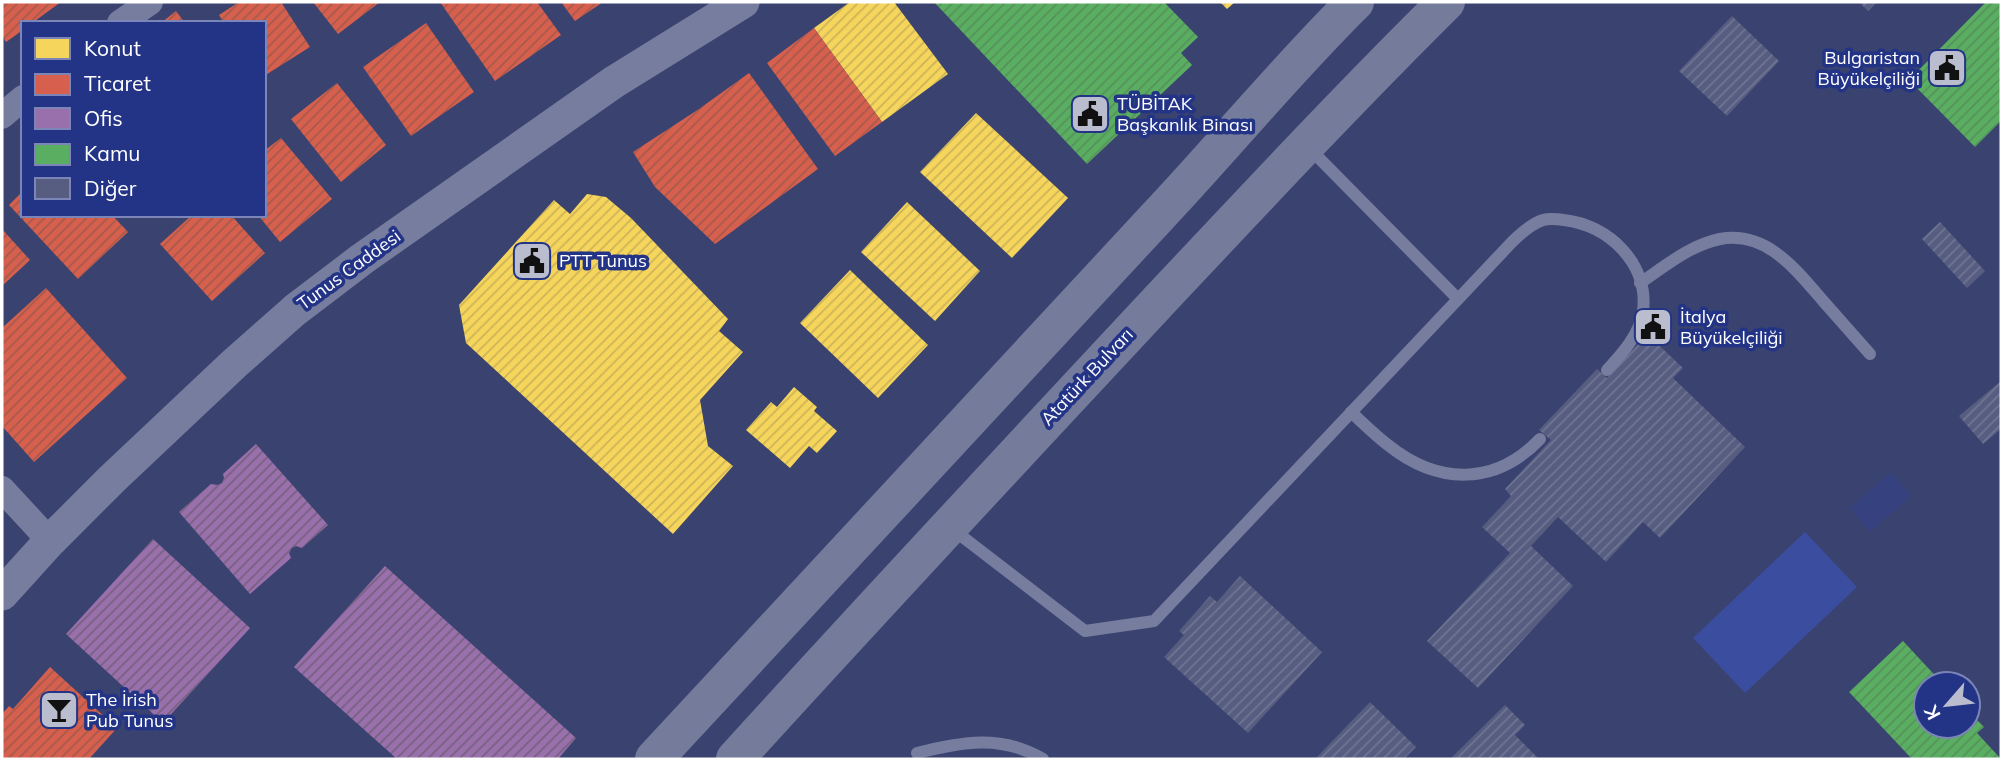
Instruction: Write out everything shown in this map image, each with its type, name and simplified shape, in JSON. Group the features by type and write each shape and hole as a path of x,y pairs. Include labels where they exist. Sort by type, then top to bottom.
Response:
{"main road":[{"path":"654,759 1165,209 1263,97 1355,2"},
{"name":"Atatürk Bulvarı","path":"735,759 948,526 1306,145 1446,2"}],"street":[{"path":"124,21 150,2"},
{"name":"Tunus Caddesi","path":"2,594 50,541 169,425 295,310 362,259 614,82 743,2"},
{"path":"2,117 21,99"},
{"path":"2,489 50,541"}],"lane":[{"path":"1306,145 1458,299"},
{"path":"948,526 1085,631 1154,621 1522,232 1534,224 1552,219 1591,226 1615,240 1625,250 1643,290 1643,312 1636,334 1607,370"},
{"path":"1640,283 1682,255 1709,242 1731,238 1754,242 1773,250 1791,264 1870,354"},
{"path":"1351,412 1388,446 1415,462 1451,475 1479,475 1493,471 1521,456 1540,439"},
{"path":"917,753 955,743 978,742 1018,748 1042,759"}],"shaded area":[{"path":"1891,472 1911,496 1870,532 1850,508"},
{"path":"1805,532 1857,587 1745,693 1693,638"}],"building: Konut":[{"path":"850,2 894,2 948,74 882,122 814,28"},
{"path":"1220,2 1235,2 1227,9"},
{"path":"976,113 1068,198 1012,258 920,172"},
{"path":"587,194 606,197 631,218 728,319 719,331 743,352 700,400 708,446 733,466 673,534 466,343 459,305 554,200 570,214"},
{"path":"907,202 980,271 935,321 861,252"},
{"path":"850,270 928,345 878,398 800,323"},
{"path":"794,387 817,407 814,411 837,431 817,453 809,446 790,468 746,430 771,402 777,407"}],"building: Ticaret":[{"path":"2,2 61,2 35,21 21,21 21,31 6,42 2,35"},
{"path":"239,2 281,2 310,47 266,75 266,21 223,21 219,15"},
{"path":"313,2 380,2 338,34"},
{"path":"440,2 537,2 561,35 495,81"},
{"path":"561,2 603,2 575,21"},
{"path":"176,11 184,21 164,21"},
{"path":"426,23 474,92 411,136 363,67"},
{"path":"814,28 882,122 835,156 767,63"},
{"path":"749,73 818,169 715,244 655,187 633,152"},
{"path":"337,83 386,145 341,182 291,119"},
{"path":"281,138 332,199 280,242 260,217 266,217 266,149"},
{"path":"21,193 21,217 114,217 128,232 78,279 9,205"},
{"path":"190,217 233,217 265,253 212,301 160,244"},
{"path":"2,229 30,260 2,286"},
{"path":"46,288 127,378 34,462 2,426 2,328"},
{"path":"50,667 117,728 89,759 2,759 2,714 9,706 13,709"}],"building: Ofis":[{"path":"256,444 328,525 302,548 292,548 289,553 291,558 250,594 179,512 211,484 222,483 223,474"},
{"path":"153,539 250,628 163,723 66,634"},
{"path":"385,566 576,738 558,759 397,759 294,667"}],"building: Kamu":[{"name":"TÜBİTAK Başkanlık Binası","path":"934,2 1164,2 1198,37 1181,53 1192,65 1087,164"},
{"path":"1986,2 2001,2 2001,121 1975,147 1909,80"},
{"path":"1903,641 1930,670 1912,670 1912,740 1982,738 2001,759 1912,759 1849,692"}],"building: Diğer":[{"path":"1859,2 1877,2 1868,11"},
{"path":"1732,16 1779,61 1727,116 1679,71"},
{"path":"1940,222 1985,271 1967,288 1922,239"},
{"path":"1647,334 1683,368 1673,378 1745,447 1660,538 1643,522 1606,562 1558,517 1531,546 1573,586 1478,688 1427,641 1510,553 1482,527 1511,496 1505,489 1551,440 1539,430 1597,369 1607,378"},
{"path":"2001,381 2001,429 1983,444 1959,416"},
{"path":"1240,576 1322,652 1248,733 1164,657 1184,635 1179,631 1210,596 1217,602"},
{"path":"1370,702 1416,747 1404,759 1315,759"},
{"path":"1505,705 1525,725 1515,735 1539,759 1450,759"}],"place":[{"name":"Bulgaristan Büyükelçiliği","path":"1947,68"},
{"name":"TÜBİTAK Başkanlık Binası","path":"1090,114"},
{"name":"PTT Tunus","path":"532,261"},
{"name":"İtalya Büyükelçiliği","path":"1653,327"},
{"name":"The İrish Pub Tunus","path":"59,710"}]}
